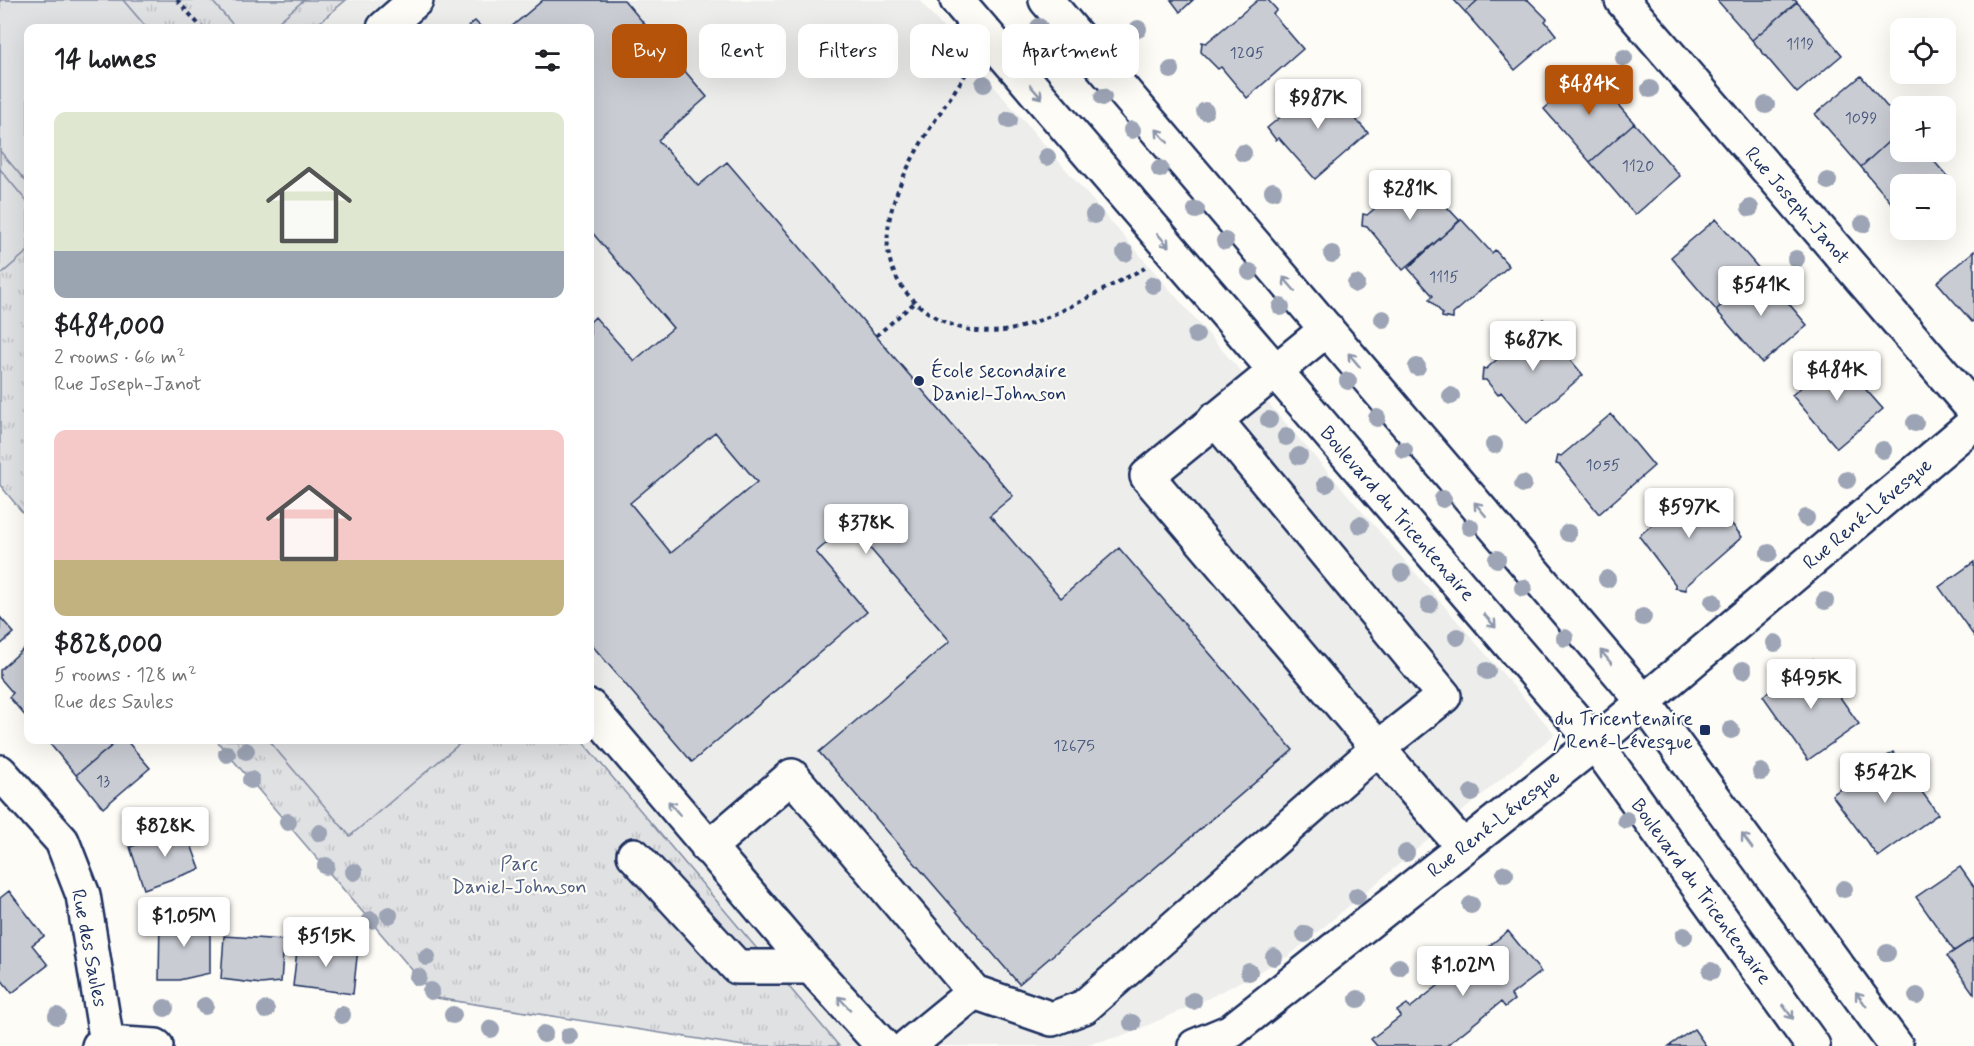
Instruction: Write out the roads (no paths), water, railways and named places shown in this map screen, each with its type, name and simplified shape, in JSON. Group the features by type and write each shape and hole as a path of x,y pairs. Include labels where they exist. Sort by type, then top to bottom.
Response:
{"street":[{"path":"389,24 416,0"},
{"name":"Boulevard du Tricentenaire","path":"957,0 1595,743 1813,1046"},
{"path":"1046,0 1644,702 1896,1046"},
{"name":"Rue Joseph-Janot","path":"1622,0 1974,410"},
{"path":"1327,329 1274,369 1147,476 1463,847"},
{"path":"708,848 792,776 974,992 1052,1019 1084,1006 1378,748 1444,696 1215,418"},
{"name":"Rue René-Lévesque","path":"1194,1046 1231,1031 1595,743 1974,423"},
{"path":"594,712 708,848 883,1046"},
{"name":"Rue des Saules","path":"0,772 62,842 83,895 103,1045"},
{"path":"634,855 737,967 811,967"},
{"path":"908,1046 974,992"},
{"path":"103,1045 156,1046"}],"place":[{"name":"École secondaire Daniel-Johnson","path":"919,381"},
{"name":"du Tricentenaire / René-Lévesque","path":"1705,730"}],"park label":[{"name":"Parc Daniel-Johnson","path":"519,874"}]}
